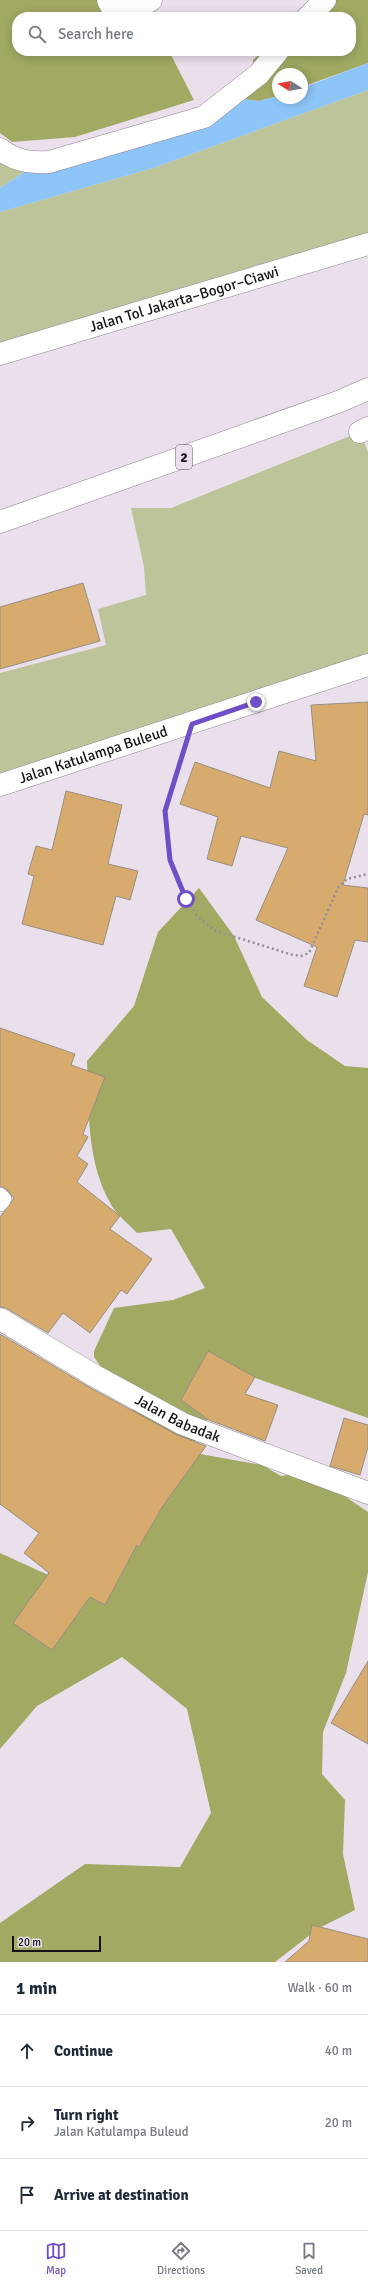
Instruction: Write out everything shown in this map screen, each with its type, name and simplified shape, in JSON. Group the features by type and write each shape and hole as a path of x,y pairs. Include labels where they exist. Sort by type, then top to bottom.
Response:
{"main road":[{"path":"108,0 112,6 124,11 135,9 151,0"},
{"path":"313,12 325,0"},
{"path":"0,149 13,158 23,162 49,162 204,117 259,74 274,56"},
{"name":"Jalan Tol Jakarta–Bogor–Ciawi","path":"0,354 368,244"},
{"name":"2","path":"0,522 338,402 368,389"},
{"name":"Jalan Katulampa Buleud","path":"0,785 192,724 368,665"},
{"name":"Jalan Babadak","path":"0,1319 95,1376 183,1424 368,1493"}],"lane":[{"path":"0,1196 4,1199 0,1204"}],"path":[{"path":"192,724 165,811 170,860 186,899 198,917 216,931 301,956 309,953 314,947 340,886 348,879 368,874"}],"green space":[{"path":"0,0 144,0 150,12 12,12 12,56 172,56 194,100 75,137 12,142 0,133"},
{"path":"312,0 368,0 368,63 308,85 308,68 272,68 272,98 259,101 235,98 253,86 253,60 257,56 356,56 356,12 300,12"},
{"path":"368,90 368,244 0,354 0,212 153,168"},
{"path":"0,151 35,165 0,188"},
{"path":"360,432 368,452 368,665 0,786 0,673 106,645 98,609 146,595 144,567 131,508 171,508"},
{"path":"199,888 234,936 262,997 307,1040 345,1066 368,1068 368,1418 236,1371 189,1452 262,1465 281,1476 309,1472 368,1512 368,1572 346,1673 323,1732 322,1774 345,1800 343,1854 355,1910 319,1928 275,1962 0,1962 0,1923 85,1864 180,1867 211,1813 187,1709 122,1657 37,1706 0,1749 0,1553 57,1579 140,1421 94,1357 94,1351 114,1308 173,1300 205,1288 171,1229 137,1233 114,1210 97,1172 93,1154 90,1135 87,1061 134,1006 158,932"}],"water":[{"path":"368,63 368,90 153,168 0,212 0,188 35,165 235,98 259,101 272,98 272,104 308,104 308,86"}],"building":[{"path":"83,583 100,641 0,669 0,607"},
{"path":"368,702 368,815 364,814 343,885 368,888 368,942 355,940 337,997 304,986 317,947 256,920 288,848 241,836 232,866 207,859 218,817 180,804 195,762 270,788 279,751 316,761 311,705"},
{"path":"66,791 122,805 108,864 138,871 130,900 116,896 103,945 22,924 34,876 28,874 36,846 52,850"},
{"path":"0,1028 75,1054 71,1065 105,1077 83,1134 88,1137 77,1156 88,1164 77,1182 120,1216 110,1229 152,1259 127,1294 121,1290 90,1333 63,1313 48,1333 6,1308 0,1307 0,1217 14,1198 6,1189 0,1186"},
{"path":"0,1334 89,1387 177,1435 206,1446 163,1506 139,1547 137,1545 105,1605 90,1597 52,1650 13,1623 49,1573 24,1553 39,1533 0,1504"},
{"path":"208,1351 255,1377 245,1394 278,1405 265,1441 209,1420 181,1400"},
{"path":"344,1418 368,1425 368,1447 360,1475 330,1466"},
{"path":"368,1661 368,1744 331,1723"},
{"path":"312,1925 368,1939 368,1962 285,1962 309,1941"}],"route":[{"path":"186,899 170,860 165,811 192,724 256,702"}]}
